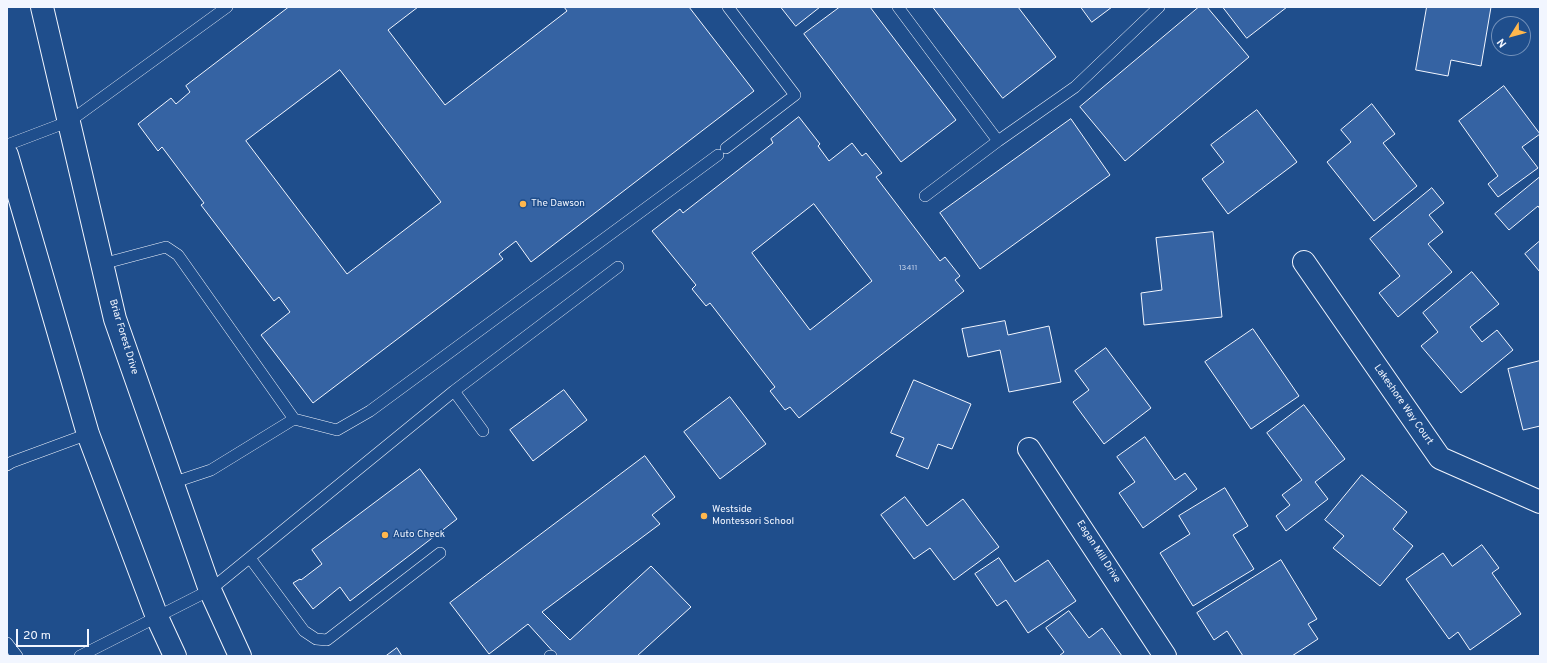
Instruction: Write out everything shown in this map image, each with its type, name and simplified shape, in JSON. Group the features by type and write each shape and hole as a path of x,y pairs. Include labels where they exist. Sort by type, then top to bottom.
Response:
{"main road":[{"name":"Briar Forest Drive","path":"42,7 70,121 115,319 210,590 240,656"},
{"path":"7,155 88,434 157,617 175,656"},
{"name":"Lakeshore Way Court","path":"1304,262 1440,458 1540,502"},
{"name":"Eagan Mill Drive","path":"1029,449 1165,656"}],"lane":[{"path":"7,145 70,121 227,7"},
{"path":"102,264 166,247 178,255 294,419 336,430 370,411 722,152 795,95 728,7"},
{"path":"898,7 998,141"},
{"path":"925,196 998,141 1075,87 1159,7"},
{"path":"80,656 210,590 454,391 618,267"},
{"path":"454,391 483,431"},
{"path":"172,483 211,470 294,419"},
{"path":"7,465 88,434"},
{"path":"250,558 304,630 316,639 327,640 440,553"},
{"path":"7,643 17,656"}],"building":[{"name":"The Dawson","path":"289,7 418,7 388,30 445,105 567,11 564,7 689,7 754,91 531,262 516,241 499,254 503,259 313,403 261,335 290,312 279,297 274,301 201,205 204,203 162,147 158,151 138,124 171,98 176,104 190,92 186,86","holes":["340,70 441,202 347,274 246,141"]},
{"path":"781,7 820,7 796,26"},
{"path":"840,7 870,7 956,120 901,162 804,34"},
{"path":"933,7 1018,7 1056,57 1003,98"},
{"path":"1081,7 1112,7 1092,22"},
{"path":"1199,7 1207,7 1249,57 1125,161 1080,107"},
{"path":"1223,7 1287,7 1247,38"},
{"path":"1427,7 1491,7 1481,66 1451,60 1448,76 1416,70"},
{"path":"1504,86 1540,134 1522,147 1538,168 1498,197 1488,184 1498,176 1459,121"},
{"path":"1372,104 1395,134 1383,143 1417,186 1374,221 1327,162 1351,142 1341,130"},
{"path":"1257,110 1297,162 1228,214 1202,179 1224,162 1211,145"},
{"path":"799,117 820,144 818,146 829,161 852,143 862,156 866,153 882,173 876,177 940,261 945,257 960,276 955,280 964,291 799,418 790,407 785,410 770,391 775,387 710,303 706,306 692,289 696,285 652,231 680,209 683,213 773,143 771,139","holes":["814,204 872,281 810,330 752,253"]},
{"path":"1071,119 1110,175 980,269 940,213"},
{"path":"1540,177 1540,209 1538,206 1509,230 1495,214"},
{"path":"1432,188 1444,203 1429,215 1443,232 1428,244 1452,272 1398,317 1379,293 1400,276 1370,239"},
{"path":"1213,232 1222,317 1144,325 1141,293 1162,290 1156,238"},
{"path":"1540,241 1540,272 1525,254"},
{"path":"1472,272 1499,304 1470,327 1482,342 1497,330 1513,350 1461,393 1421,346 1438,332 1423,313"},
{"path":"1005,321 1008,335 1049,326 1061,382 1009,392 1000,350 968,357 962,329"},
{"path":"1253,329 1299,396 1251,429 1205,362"},
{"path":"1106,348 1151,408 1104,444 1073,402 1089,390 1075,371"},
{"path":"1540,361 1540,426 1523,430 1508,369"},
{"path":"914,380 971,404 952,449 938,444 928,469 896,456 904,438 891,433"},
{"path":"564,390 587,420 533,461 510,430"},
{"path":"730,397 766,444 720,479 684,432"},
{"path":"1304,405 1345,459 1315,482 1328,499 1286,531 1276,516 1290,505 1282,495 1302,480 1267,433"},
{"path":"1145,437 1175,480 1185,473 1197,489 1143,528 1119,493 1135,482 1117,457"},
{"path":"645,456 675,497 652,515 660,524 542,612 570,640 651,566 691,607 637,656 557,656 528,624 489,654 450,603"},
{"name":"Auto Check","path":"420,469 457,519 350,601 340,587 313,609 293,583 300,579 301,580 322,564 312,550"},
{"path":"1362,475 1407,512 1393,529 1413,546 1380,586 1333,548 1344,536 1325,520"},
{"path":"1225,488 1248,526 1233,535 1254,569 1193,606 1160,553 1190,534 1179,516"},
{"path":"905,497 927,526 963,499 999,547 954,580 930,548 914,559 881,515"},
{"path":"1482,545 1499,568 1492,573 1521,614 1470,650 1458,632 1449,639 1406,579 1443,553 1452,566"},
{"path":"999,558 1015,582 1048,560 1076,601 1028,633 1006,600 997,606 975,574"},
{"path":"1281,560 1317,619 1308,624 1318,639 1292,656 1243,656 1227,631 1214,640 1197,613"},
{"path":"1069,611 1089,638 1102,628 1122,656 1059,656 1064,652 1046,628"},
{"path":"397,648 402,656 386,656"}],"place":[{"name":"The Dawson","path":"523,204"},
{"name":"Westside Montessori School","path":"704,516"},
{"name":"Auto Check","path":"385,535"}]}
